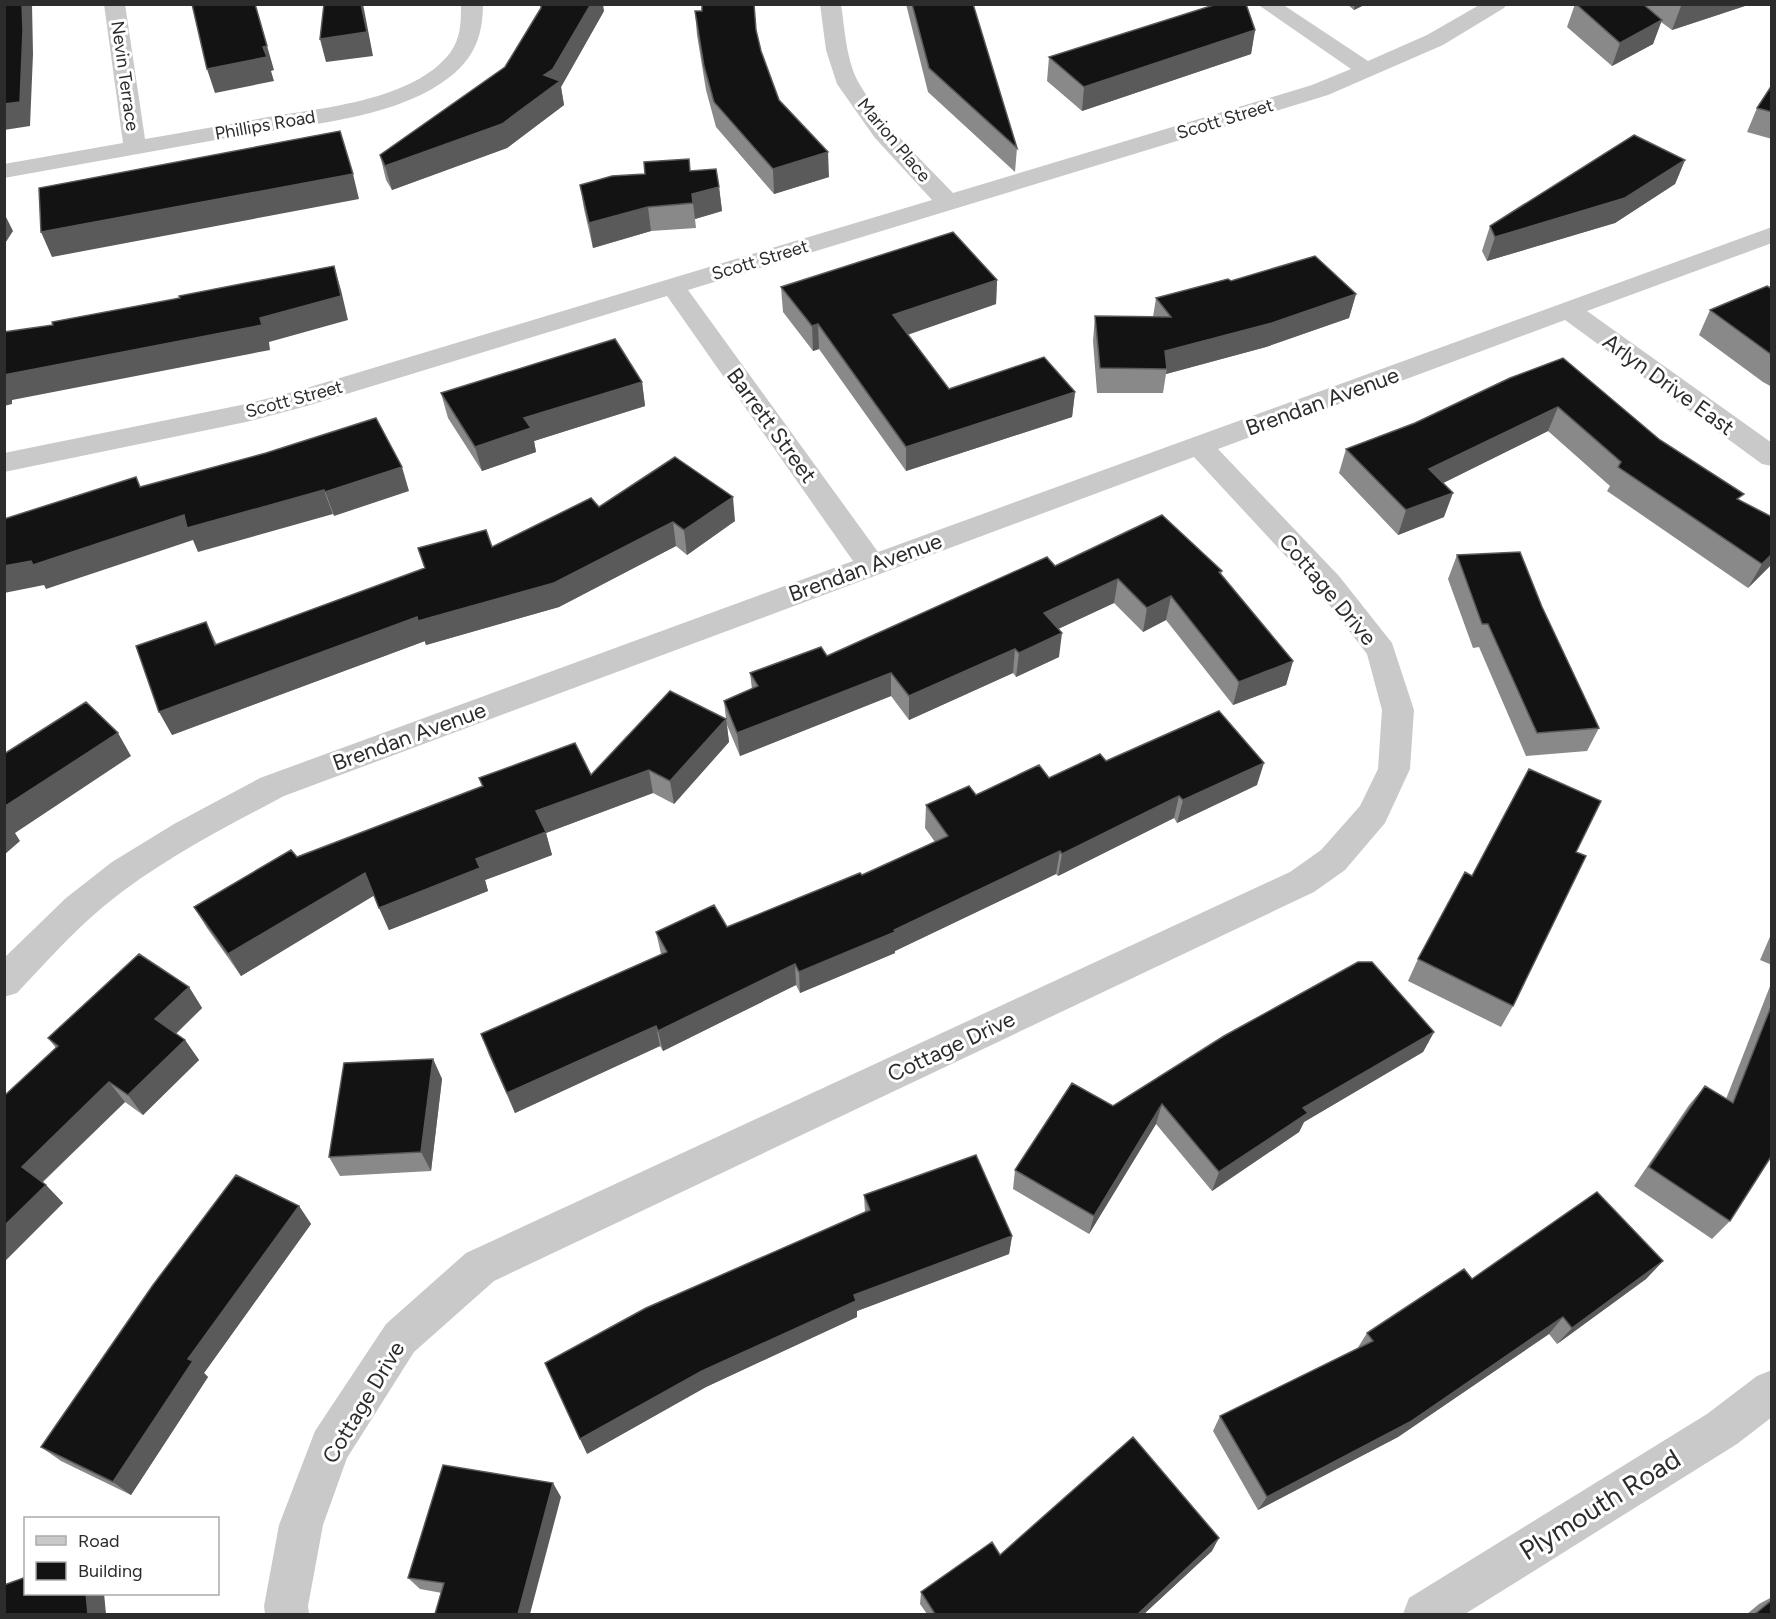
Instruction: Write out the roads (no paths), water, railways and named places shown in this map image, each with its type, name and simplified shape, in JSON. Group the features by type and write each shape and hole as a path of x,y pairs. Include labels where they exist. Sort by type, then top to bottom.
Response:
{"street":[{"name":"Nevin Terrace","path":"114,4 135,147"},
{"name":"Phillips Road","path":"4,171 343,111 392,98 422,85 447,68 466,45 472,23 472,4"},
{"name":"Marion Place","path":"830,4 837,50 848,84 883,133 948,202"},
{"path":"1267,4 1366,69"},
{"name":"Scott Street","path":"4,463 307,397 1320,90 1435,40 1497,4"},
{"name":"Brendan Avenue","path":"4,982 59,926 105,886 199,825 272,787 1772,234"},
{"name":"Barrett Street","path":"672,286 871,565"},
{"name":"Arlyn Drive East","path":"1567,309 1772,457"},
{"name":"Cottage Drive","path":"287,1614 286,1606 301,1525 330,1446 400,1338 480,1267 1302,882 1333,860 1373,814 1394,769 1398,710 1381,651 1329,584 1199,446"},
{"name":"Plymouth Road","path":"1425,1614 1722,1429 1772,1391"}]}
